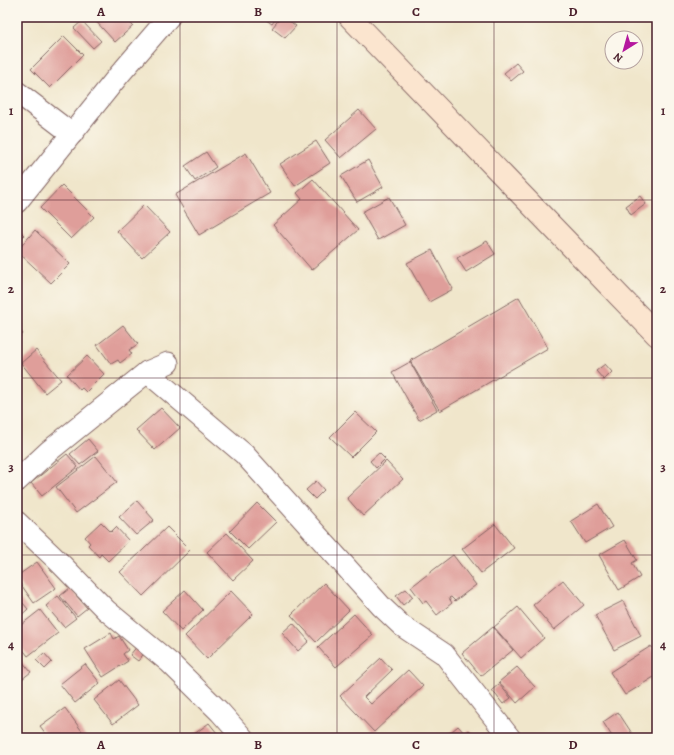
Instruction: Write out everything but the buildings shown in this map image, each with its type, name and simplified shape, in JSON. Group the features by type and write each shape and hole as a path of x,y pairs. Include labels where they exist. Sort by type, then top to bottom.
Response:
{"main road":[{"path":"350,17 657,335"}],"street":[{"path":"17,202 119,75 169,17"},
{"path":"17,92 72,134"},
{"path":"17,481 49,451 147,372 168,363"},
{"path":"147,372 244,454 382,607 402,626 444,654 510,738"},
{"path":"17,522 106,610 170,663 244,738"}]}
